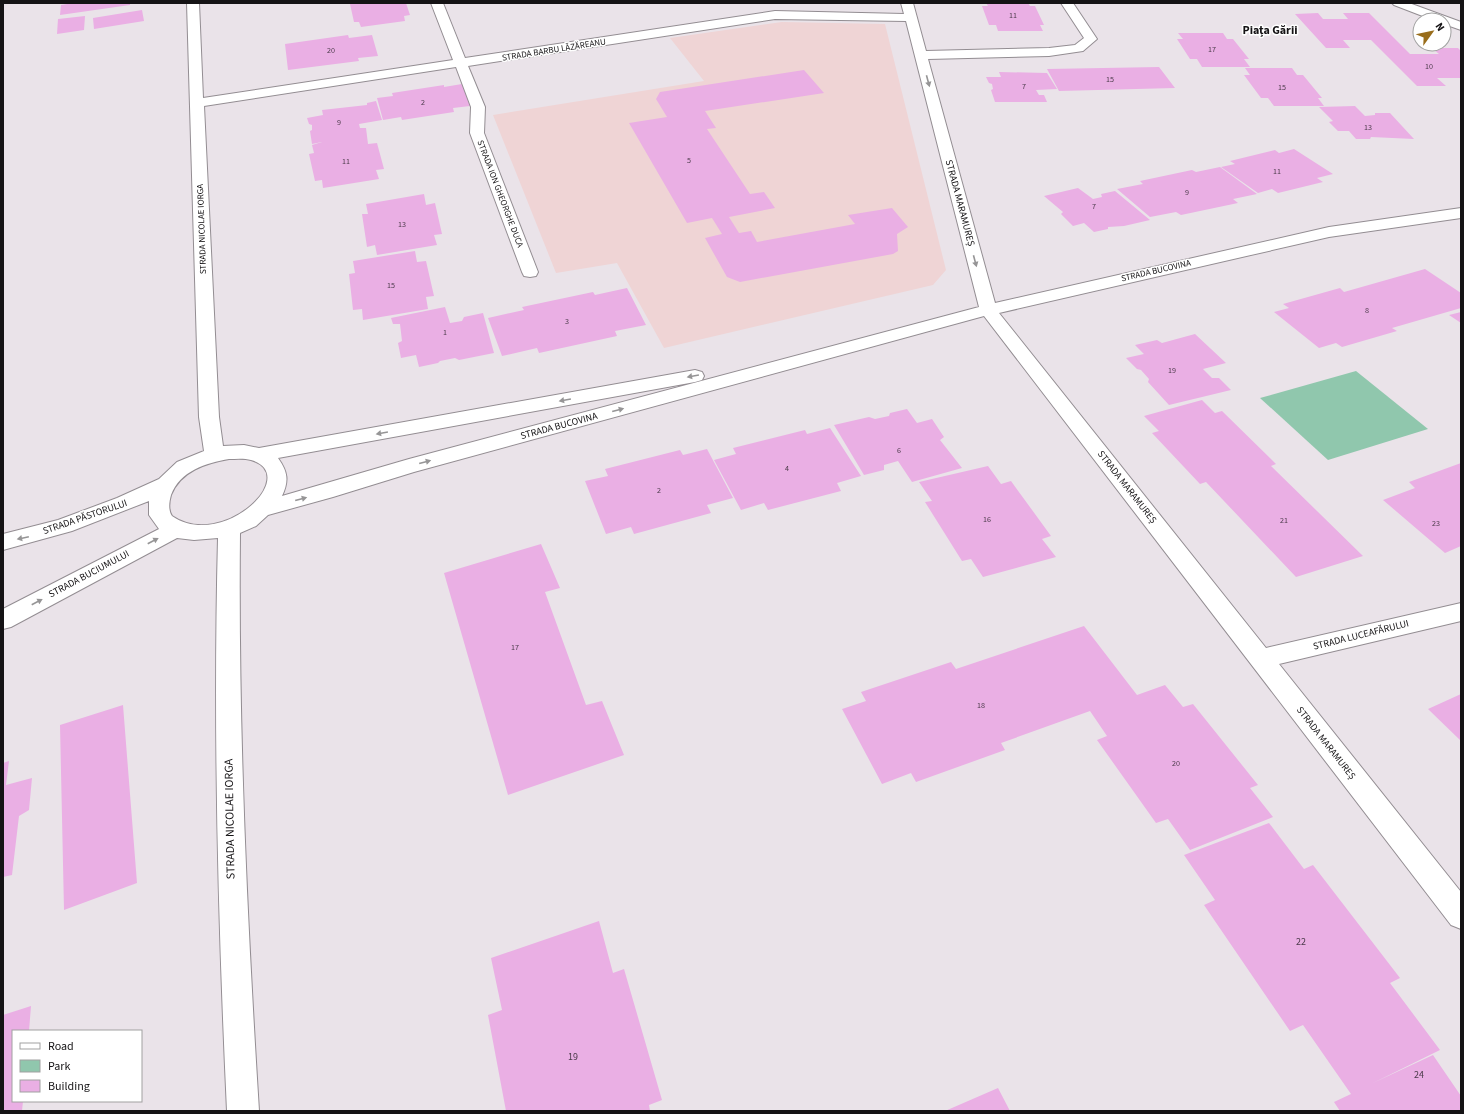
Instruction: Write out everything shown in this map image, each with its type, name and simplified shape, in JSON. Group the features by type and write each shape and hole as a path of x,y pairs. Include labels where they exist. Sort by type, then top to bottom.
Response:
{"street":[{"name":"STRADA NICOLAE IORGA","path":"193,3 208,412 214,454"},
{"name":"STRADA ION GHEORGHE DUCA","path":"437,3 478,107 477,133 530,272"},
{"name":"STRADA MARAMUREȘ","path":"907,3 988,310 1461,915"},
{"path":"921,55 1050,52 1079,48 1091,39 1067,3"},
{"path":"1398,3 1461,26"},
{"name":"STRADA BARBU LĂZĂREANU","path":"197,103 775,15 911,18"},
{"name":"STRADA BUCOVINA","path":"263,509 326,492 409,466 988,310 1330,232 1461,213"},
{"name":"STRADA BUCOVINA","path":"258,455 855,346"},
{"path":"229,452 248,452 258,455 271,462 276,472 276,488 263,509 247,520 229,528 204,533 184,532 176,529 168,525 159,516 158,500 164,485 178,471 193,461 214,454 229,452"},
{"name":"STRADA PĂSTORULUI","path":"3,542 27,537 117,508 164,485"},
{"name":"STRADA NICOLAE IORGA","path":"229,528 227,601 232,913 243,1111"},
{"name":"STRADA BUCIUMULUI","path":"3,620 176,529"},
{"name":"STRADA LUCEAFĂRULUI","path":"1261,659 1461,612"}],"shaded area":[{"path":"782,22 885,24 946,270 933,285 664,348 617,263 556,273 493,115 704,81 670,38"}],"green space":[{"path":"1356,371 1428,429 1328,460 1260,398"}],"building":[{"path":"73,3 130,3 130,5 60,15 61,5"},
{"path":"406,3 410,15 404,16 405,21 361,27 359,22 354,22 350,4"},
{"path":"986,3 1028,3 1030,6 1035,6 1044,25 1040,25 1043,31 998,31 996,25 989,25 982,6 988,6"},
{"path":"142,10 144,21 94,29 93,18"},
{"path":"1318,13 1323,19 1348,19 1343,13 1369,13 1410,54 1439,54 1437,52 1452,52 1452,48 1458,48 1461,51 1461,78 1437,78 1446,86 1417,86 1371,40 1343,40 1350,48 1326,48 1295,14"},
{"path":"85,16 84,30 57,34 58,19"},
{"path":"1178,33 1223,33 1227,39 1233,39 1249,59 1244,59 1250,67 1202,67 1197,59 1190,59 1177,39 1183,39"},
{"path":"348,35 349,38 372,35 378,56 358,58 359,61 288,70 285,44"},
{"path":"1159,67 1175,88 1059,91 1047,69"},
{"path":"1245,68 1292,68 1297,75 1303,75 1322,98 1318,98 1324,106 1274,106 1268,98 1261,98 1244,75 1250,75"},
{"path":"804,70 824,93 705,111 716,128 707,129 750,194 764,192 775,208 729,217 739,233 751,231 757,242 855,224 848,215 892,208 908,227 897,234 898,251 893,254 740,282 727,277 705,238 722,234 712,218 687,223 629,123 667,117 656,99 660,92"},
{"path":"999,72 1047,73 1057,89 1036,90 1039,95 1044,95 1047,102 995,102 991,90 993,89 992,84 989,83 986,77 1001,77"},
{"path":"462,84 470,106 453,108 454,112 402,120 401,117 383,120 377,98 393,96 392,93 444,85 444,87"},
{"path":"376,101 382,120 359,124 360,128 366,128 368,144 377,143 384,169 376,170 379,179 323,188 322,180 315,181 309,154 314,153 312,145 322,142 312,144 310,131 312,130 312,125 309,124 307,118 323,115 322,110 367,105 367,103"},
{"path":"1355,106 1365,116 1375,115 1375,113 1390,113 1414,139 1371,137 1370,139 1356,139 1349,131 1338,131 1329,122 1333,121 1319,107"},
{"path":"1294,149 1333,174 1317,178 1323,182 1278,193 1272,189 1258,193 1221,167 1235,164 1230,161 1275,150 1279,153"},
{"path":"1220,167 1257,194 1233,199 1238,203 1181,215 1176,212 1150,217 1117,189 1143,184 1140,181 1192,170 1196,172"},
{"path":"1078,188 1093,199 1102,197 1101,194 1115,191 1150,220 1124,226 1108,227 1108,229 1094,232 1084,223 1073,226 1061,214 1063,212 1044,196"},
{"path":"424,194 426,205 435,203 442,234 434,235 437,245 377,255 375,245 367,247 362,214 368,214 366,204"},
{"path":"415,251 417,262 426,261 434,296 426,297 428,309 363,320 362,309 353,310 349,274 355,273 353,261"},
{"path":"1425,269 1461,293 1461,308 1392,328 1397,331 1342,347 1336,343 1319,348 1274,312 1289,308 1283,304 1340,288 1344,292"},
{"path":"627,288 646,325 615,331 617,336 539,353 537,348 502,356 488,318 524,310 522,307 593,292 595,295"},
{"path":"445,307 450,323 462,321 464,317 483,313 494,353 459,360 455,358 419,367 416,355 401,358 398,343 402,341 400,324 393,324 391,318"},
{"path":"1461,312 1461,323 1449,315"},
{"path":"1195,334 1226,363 1203,369 1212,378 1219,378 1231,390 1169,405 1148,382 1149,379 1141,370 1137,369 1126,358 1144,354 1135,345 1157,340 1162,343"},
{"path":"1202,400 1215,413 1222,411 1276,464 1271,466 1363,556 1296,577 1206,482 1200,484 1152,433 1159,431 1144,416"},
{"path":"907,409 917,423 932,419 944,437 940,440 962,468 912,482 898,461 884,465 884,470 864,475 834,425 869,417 875,419 889,416 890,413"},
{"path":"830,428 861,476 837,483 841,491 768,510 764,503 741,510 714,460 736,454 733,448 805,430 807,434"},
{"path":"707,449 733,498 707,505 711,513 634,534 631,527 606,534 585,481 608,476 605,469 680,450 683,455"},
{"path":"1461,463 1461,546 1445,553 1383,500 1415,488 1409,482"},
{"path":"988,466 1001,484 1011,481 1051,536 1042,539 1056,557 983,577 971,559 962,561 925,502 932,501 919,482"},
{"path":"541,544 560,588 545,592 586,705 602,701 624,755 508,795 444,573"},
{"path":"1084,626 1137,695 1165,685 1183,707 1193,704 1258,785 1250,788 1273,817 1190,850 1168,819 1156,823 1097,740 1107,736 1090,711 1001,743 1005,750 916,782 911,773 882,784 842,709 866,701 861,692 951,662 956,669"},
{"path":"1461,694 1461,741 1428,709"},
{"path":"123,705 137,883 64,910 60,725"},
{"path":"9,761 6,785 32,778 29,810 19,816 12,875 3,877 3,763"},
{"path":"1269,823 1304,869 1313,865 1400,978 1390,983 1440,1050 1373,1083 1433,1055 1461,1096 1461,1111 1340,1111 1334,1102 1351,1094 1303,1025 1290,1031 1204,905 1215,900 1184,855"},
{"path":"599,921 613,973 624,969 662,1100 649,1105 650,1111 506,1111 488,1015 502,1010 491,958"},
{"path":"31,1006 29,1030 12,1030 12,1102 23,1102 22,1111 3,1111 3,1015"},
{"path":"998,1088 1010,1111 945,1111"}],"district":[{"name":"Piața Gării","path":"1270,30"}]}
